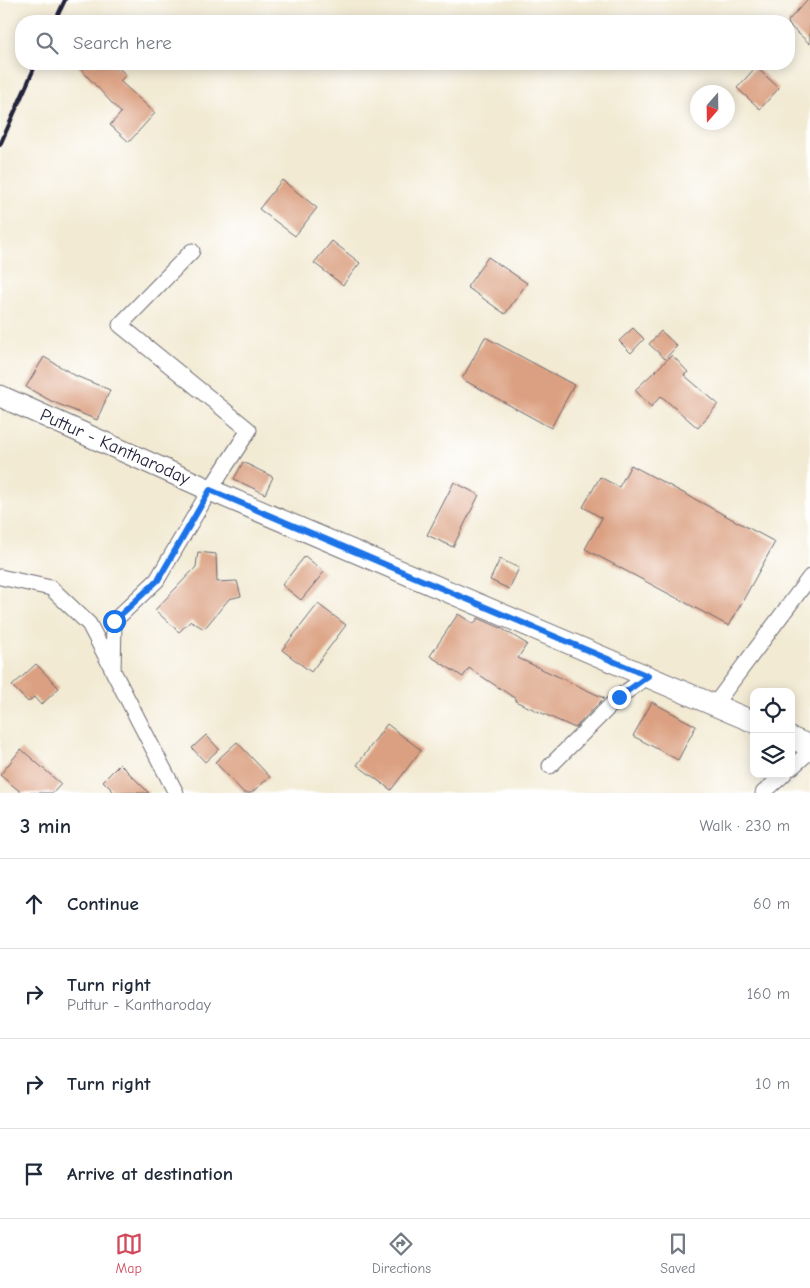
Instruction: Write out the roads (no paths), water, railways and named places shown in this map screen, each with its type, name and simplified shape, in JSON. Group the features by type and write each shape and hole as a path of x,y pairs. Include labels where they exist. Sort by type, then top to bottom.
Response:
{"main road":[{"name":"Puttur - Kantharoday","path":"0,396 210,490 750,720"},
{"path":"795,740 810,746"}],"street":[{"path":"114,671 114,621 158,580 210,490 249,430 120,325 192,251"},
{"path":"0,577 51,588 89,624 176,793"},
{"path":"715,704 810,577"},
{"path":"550,766 619,697 648,676"},
{"path":"795,764 810,751"},
{"path":"763,793 780,778"}],"railway":[{"path":"58,15 65,0"},
{"path":"0,145 33,70"}]}
